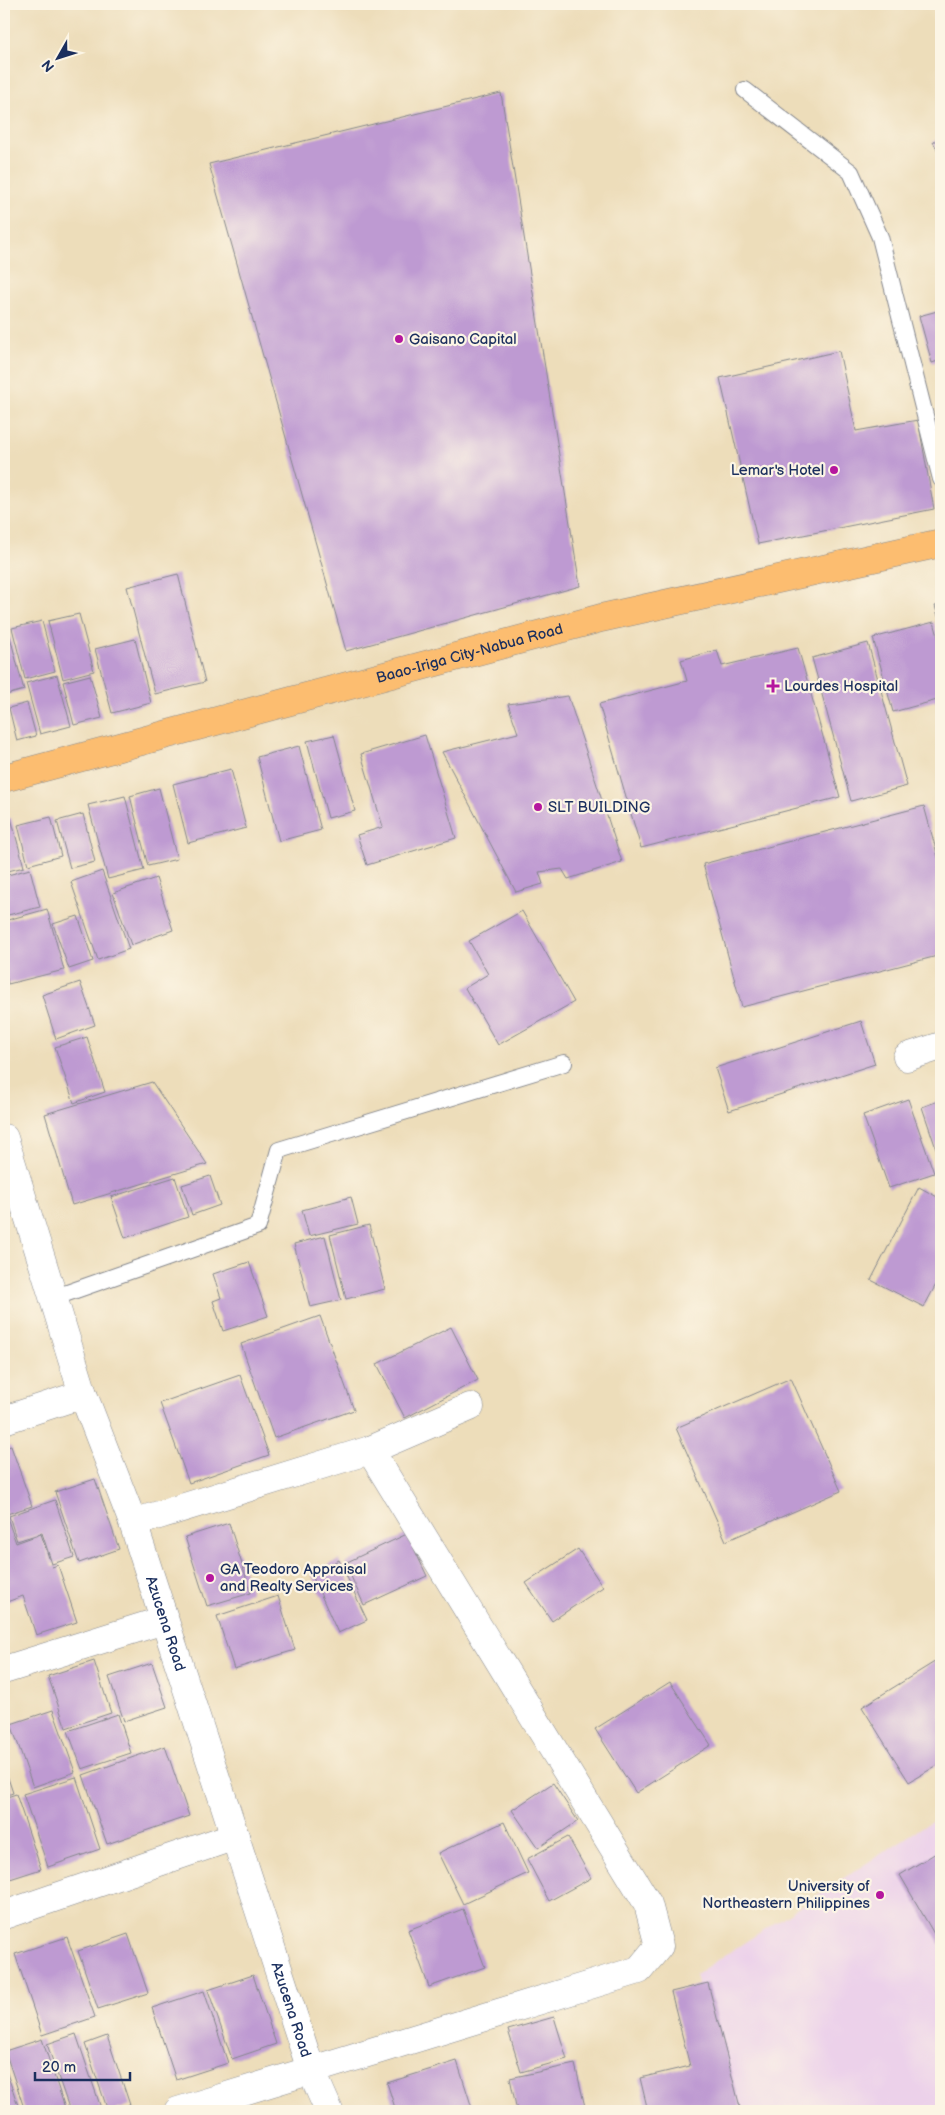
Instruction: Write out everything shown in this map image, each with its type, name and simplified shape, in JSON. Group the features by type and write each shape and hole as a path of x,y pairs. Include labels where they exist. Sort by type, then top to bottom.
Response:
{"main road":[{"name":"Baao-Iriga City-Nabua Road","path":"4,778 601,618 941,543"}],"street":[{"path":"907,1057 941,1046"},
{"name":"Azucena Road","path":"4,1138 10,1179 53,1298 83,1394 133,1523 310,2070 329,2111"},
{"path":"4,1420 83,1394"},
{"path":"133,1523 370,1450 470,1407"},
{"path":"178,2111 639,1970 659,1946 648,1904 370,1450"},
{"path":"4,1670 164,1620"},
{"path":"4,1915 235,1836"}],"lane":[{"path":"745,90 851,172 880,237 941,480"},
{"path":"53,1298 258,1226 279,1150 564,1063"}],"shaded area":[{"name":"University of Northeastern Philippines","path":"941,1815 941,2111 726,2111 696,1974"}],"building":[{"name":"Gaisano Capital","path":"501,93 580,586 346,651 209,164"},
{"path":"941,137 941,156 933,142"},
{"path":"941,310 941,360 932,363 919,316"},
{"name":"Lemar's Hotel","path":"839,351 856,431 918,420 934,509 758,544 720,378"},
{"path":"178,574 205,682 155,694 127,587"},
{"path":"941,605 941,626 935,606"},
{"path":"79,614 94,671 63,679 48,621"},
{"path":"42,621 55,671 25,679 12,628"},
{"path":"934,622 941,647 941,699 893,712 873,638"},
{"path":"10,637 24,690 6,695 4,688 4,639"},
{"path":"135,639 151,703 112,713 95,649"},
{"path":"868,643 907,786 851,801 812,658"},
{"name":"Lourdes Hospital","path":"798,648 840,797 641,848 599,704 687,681 681,660 717,650 722,666"},
{"path":"57,675 71,726 40,734 26,683"},
{"path":"90,675 102,718 74,725 63,682"},
{"name":"SLT BUILDING","path":"568,696 622,862 568,879 562,869 539,872 543,884 516,892 442,752 518,733 508,704"},
{"path":"27,703 36,736 17,741 9,708"},
{"path":"334,735 355,811 328,818 307,741"},
{"path":"425,735 456,838 367,865 357,835 383,827 361,754"},
{"path":"299,746 321,830 279,841 257,757"},
{"path":"231,769 246,828 188,843 173,784"},
{"path":"159,788 177,859 148,866 130,796"},
{"path":"125,796 144,870 108,879 88,805"},
{"path":"924,806 941,868 941,955 742,1007 703,864"},
{"path":"83,814 95,862 70,868 57,821"},
{"path":"51,817 61,856 28,865 18,825"},
{"path":"11,818 24,867 4,872 4,819"},
{"path":"30,869 40,907 4,916 4,876"},
{"path":"102,871 129,949 98,960 71,882"},
{"path":"156,878 173,930 131,945 113,893"},
{"path":"47,909 64,970 8,984 4,966 4,921"},
{"path":"522,911 574,1002 498,1045 465,988 488,974 469,941"},
{"path":"78,916 93,961 69,969 53,924"},
{"path":"80,982 95,1025 56,1039 42,995"},
{"path":"861,1021 875,1064 729,1111 715,1068"},
{"path":"87,1037 105,1092 74,1103 55,1047"},
{"path":"152,1082 207,1164 72,1205 45,1114"},
{"path":"908,1099 934,1173 889,1188 863,1115"},
{"path":"941,1100 941,1163 922,1107"},
{"path":"210,1176 220,1205 192,1215 182,1185"},
{"path":"175,1177 188,1217 125,1238 111,1197"},
{"path":"919,1187 941,1199 941,1275 924,1307 871,1280"},
{"path":"351,1197 358,1224 309,1236 302,1210"},
{"path":"369,1225 385,1289 346,1299 330,1235"},
{"path":"325,1236 341,1300 310,1307 294,1244"},
{"path":"249,1262 268,1316 223,1331 213,1301 221,1298 213,1274"},
{"path":"320,1316 354,1410 274,1438 241,1344"},
{"path":"451,1327 478,1380 405,1418 377,1364"},
{"path":"240,1375 269,1455 189,1483 160,1403"},
{"path":"791,1378 841,1491 726,1541 676,1428"},
{"path":"11,1446 32,1506 7,1514 4,1505 4,1448"},
{"path":"95,1479 119,1549 79,1563 55,1492"},
{"path":"55,1500 74,1557 52,1564 42,1533 17,1541 9,1516"},
{"path":"4,1509 16,1543 41,1534 52,1567 58,1565 77,1622 36,1635 23,1596 4,1603"},
{"path":"229,1523 251,1593 207,1606 185,1537"},
{"path":"407,1534 427,1576 364,1605 345,1563"},
{"path":"578,1549 603,1587 552,1621 526,1583"},
{"path":"339,1560 367,1620 338,1633 311,1573"},
{"path":"278,1596 295,1650 234,1669 217,1616"},
{"path":"941,1658 941,1763 909,1782 862,1707"},
{"path":"94,1661 111,1713 66,1728 48,1676"},
{"path":"152,1663 167,1707 124,1721 109,1677"},
{"path":"670,1682 711,1745 636,1793 595,1729"},
{"path":"53,1710 75,1772 33,1787 11,1724"},
{"path":"118,1714 131,1753 82,1769 68,1731"},
{"path":"165,1746 189,1816 107,1844 83,1775"},
{"path":"4,1766 13,1793 4,1796"},
{"path":"76,1777 100,1849 48,1867 23,1794"},
{"path":"553,1783 578,1821 538,1848 512,1810"},
{"path":"16,1794 41,1869 4,1881 4,1798"},
{"path":"504,1822 528,1873 463,1904 438,1853"},
{"path":"568,1837 591,1878 549,1901 527,1859"},
{"path":"941,1850 941,1946 900,1875"},
{"path":"463,1909 485,1967 429,1987 408,1930"},
{"path":"128,1934 148,1993 98,2009 78,1951"},
{"path":"67,1937 95,2017 42,2035 15,1954"},
{"path":"253,1975 276,2044 232,2059 208,1990"},
{"path":"708,1983 741,2111 648,2111 640,2078 690,2066 671,1992"},
{"path":"204,1991 228,2063 176,2080 152,2008"},
{"path":"554,2017 567,2059 521,2072 508,2030"},
{"path":"76,2034 102,2111 70,2111 47,2044"},
{"path":"107,2036 130,2105 113,2111 108,2111 85,2044"},
{"path":"42,2039 66,2111 25,2111 5,2051"},
{"path":"457,2061 473,2111 396,2111 387,2083"},
{"path":"575,2064 586,2111 517,2111 510,2078"},
{"path":"4,2065 20,2111 4,2111"}],"place":[{"name":"Gaisano Capital","path":"399,339"},
{"name":"Lemar's Hotel","path":"834,470"},
{"name":"Lourdes Hospital","path":"773,686"},
{"name":"SLT BUILDING","path":"538,807"},
{"name":"GA Teodoro Appraisal and Realty Services","path":"210,1578"},
{"name":"University of Northeastern Philippines","path":"880,1895"}]}
